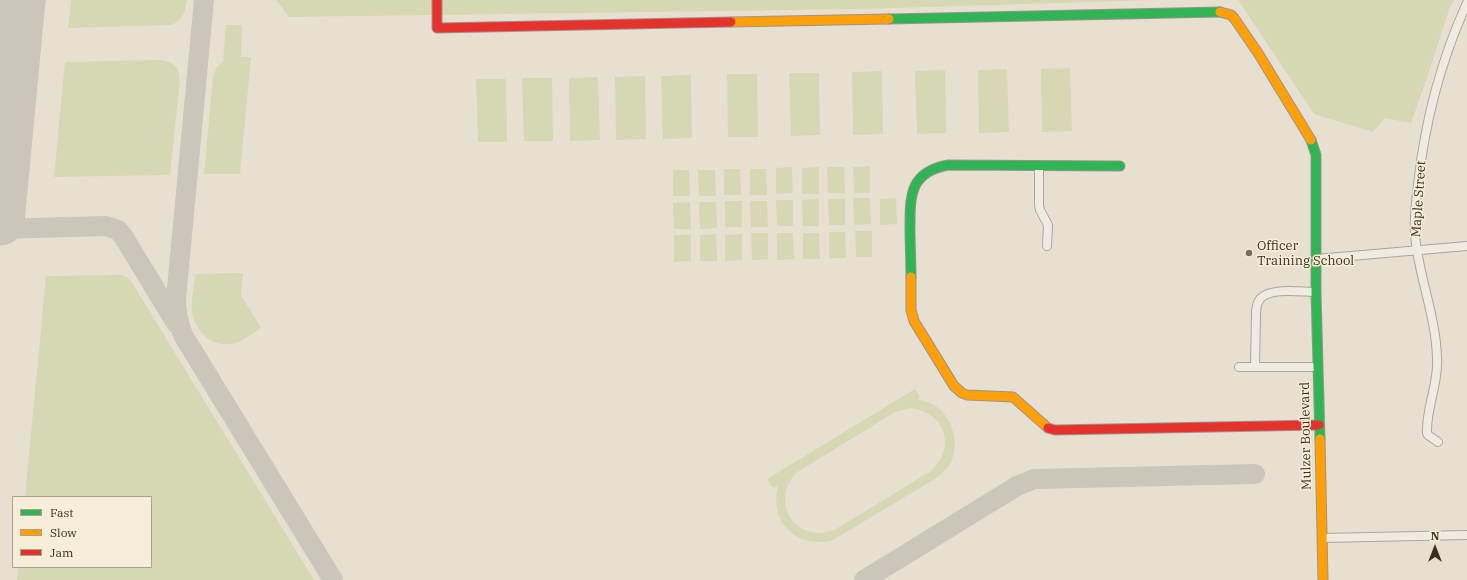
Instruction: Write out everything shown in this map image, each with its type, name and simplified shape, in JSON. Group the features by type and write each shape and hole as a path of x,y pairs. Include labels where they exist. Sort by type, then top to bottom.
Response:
{"street":[{"name":"Mulzer Boulevard","path":"437,0 437,28 929,17 1228,13 1234,18 1258,53 1313,144 1316,163 1316,292 1323,580"},
{"name":"Maple Street","path":"1438,442 1427,433 1437,357 1435,339 1417,250 1415,234 1416,209 1425,134 1432,104 1443,65 1464,16 1467,3"},
{"path":"1120,166 939,166 924,173 914,186 910,202 910,302 914,321 950,380 962,393 973,396 1013,397 1047,428 1055,430 1319,425"},
{"path":"1039,166 1039,205 1048,225 1047,246"},
{"path":"1316,259 1467,246"},
{"path":"1255,366 1256,307 1260,300 1267,294 1276,292 1316,292"},
{"path":"1239,367 1318,367"},
{"path":"1322,538 1467,535"}],"green space":[{"path":"71,0 187,0 183,16 171,25 68,28"},
{"path":"276,0 1155,0 862,9 289,17"},
{"path":"1238,0 1454,0 1449,10 1411,123 1385,118 1373,132 1314,114"},
{"path":"226,25 242,25 241,57 251,57 240,174 204,174 213,76 216,68 223,61"},
{"path":"161,60 174,65 178,70 180,79 170,175 54,177 65,62"},
{"path":"1070,68 1072,131 1042,132 1041,69"},
{"path":"1007,69 1009,132 979,133 978,70"},
{"path":"945,70 946,133 917,134 915,71"},
{"path":"882,71 883,134 853,135 852,72"},
{"path":"789,73 819,73 820,135 791,136"},
{"path":"727,74 757,74 758,137 728,137"},
{"path":"691,75 692,138 663,139 661,76"},
{"path":"645,76 646,139 616,140 615,77"},
{"path":"598,77 600,140 570,141 569,78"},
{"path":"522,78 552,78 553,141 524,141"},
{"path":"476,79 506,79 507,142 478,142"},
{"path":"870,166 870,193 854,193 853,167"},
{"path":"792,167 793,193 776,194 776,168"},
{"path":"819,167 819,194 802,194 802,168"},
{"path":"827,167 844,167 845,193 828,193"},
{"path":"724,169 740,169 741,195 724,195"},
{"path":"750,169 766,169 767,195 750,195"},
{"path":"673,170 689,170 690,196 673,196"},
{"path":"698,170 715,170 716,196 699,196"},
{"path":"853,198 870,198 871,224 854,225"},
{"path":"896,198 897,224 880,225 880,199"},
{"path":"819,199 819,226 803,226 802,200"},
{"path":"828,199 845,199 845,225 829,225"},
{"path":"776,200 793,200 793,226 777,226"},
{"path":"725,201 742,201 742,227 725,227"},
{"path":"750,201 767,201 768,227 751,227"},
{"path":"690,202 691,229 674,229 673,203"},
{"path":"699,202 716,202 717,228 700,229"},
{"path":"855,231 872,231 872,257 856,257"},
{"path":"829,232 845,232 846,258 829,258"},
{"path":"751,233 768,233 768,259 752,260"},
{"path":"777,233 793,233 794,259 777,260"},
{"path":"803,233 819,233 820,259 803,259"},
{"path":"716,234 717,261 700,261 700,235"},
{"path":"742,234 742,260 725,261 725,235"},
{"path":"674,235 691,235 691,261 674,262"},
{"path":"243,273 241,295 261,328 247,338 231,344 217,343 210,340 200,331 193,318 192,302 195,274"},
{"path":"122,275 131,281 314,580 17,580 18,568 152,568 152,496 25,496 46,276"},
{"path":"915,389 920,397 917,399 932,404 943,412 948,419 954,434 955,451 953,459 949,466 941,474 831,541 818,542 806,540 796,536 787,529 777,510 776,498 778,485 773,488 767,479","holes":["911,408 923,411 932,417 944,432 944,452 939,462 931,471 836,529 822,533 810,532 799,527 791,519 786,509 785,497 788,485 796,473 895,412"]}],"taxiway":[{"path":"204,0 176,299 176,308 180,326 183,335 333,580"},
{"path":"0,229 106,226 118,230 176,323"},
{"path":"864,580 1017,486 1034,479 1255,474"}],"runway":[{"path":"0,221 21,0"}],"traffic: fast":[{"path":"889,19 1220,12"},
{"path":"1311,140 1316,155 1316,292 1320,439"},
{"path":"911,277 910,216 912,195 919,179 935,168 948,165 1120,166"}],"traffic: slow":[{"path":"1220,12 1231,15 1234,18 1258,53 1311,140"},
{"path":"731,22 889,19"},
{"path":"911,277 911,310 914,321 954,386 962,393 967,395 1013,397 1048,428"},
{"path":"1320,439 1323,580"}],"traffic: jam":[{"path":"437,0 437,28 731,22"},
{"path":"1048,428 1055,430 1319,425"}],"place":[{"name":"Officer Training School","path":"1249,253"}]}
